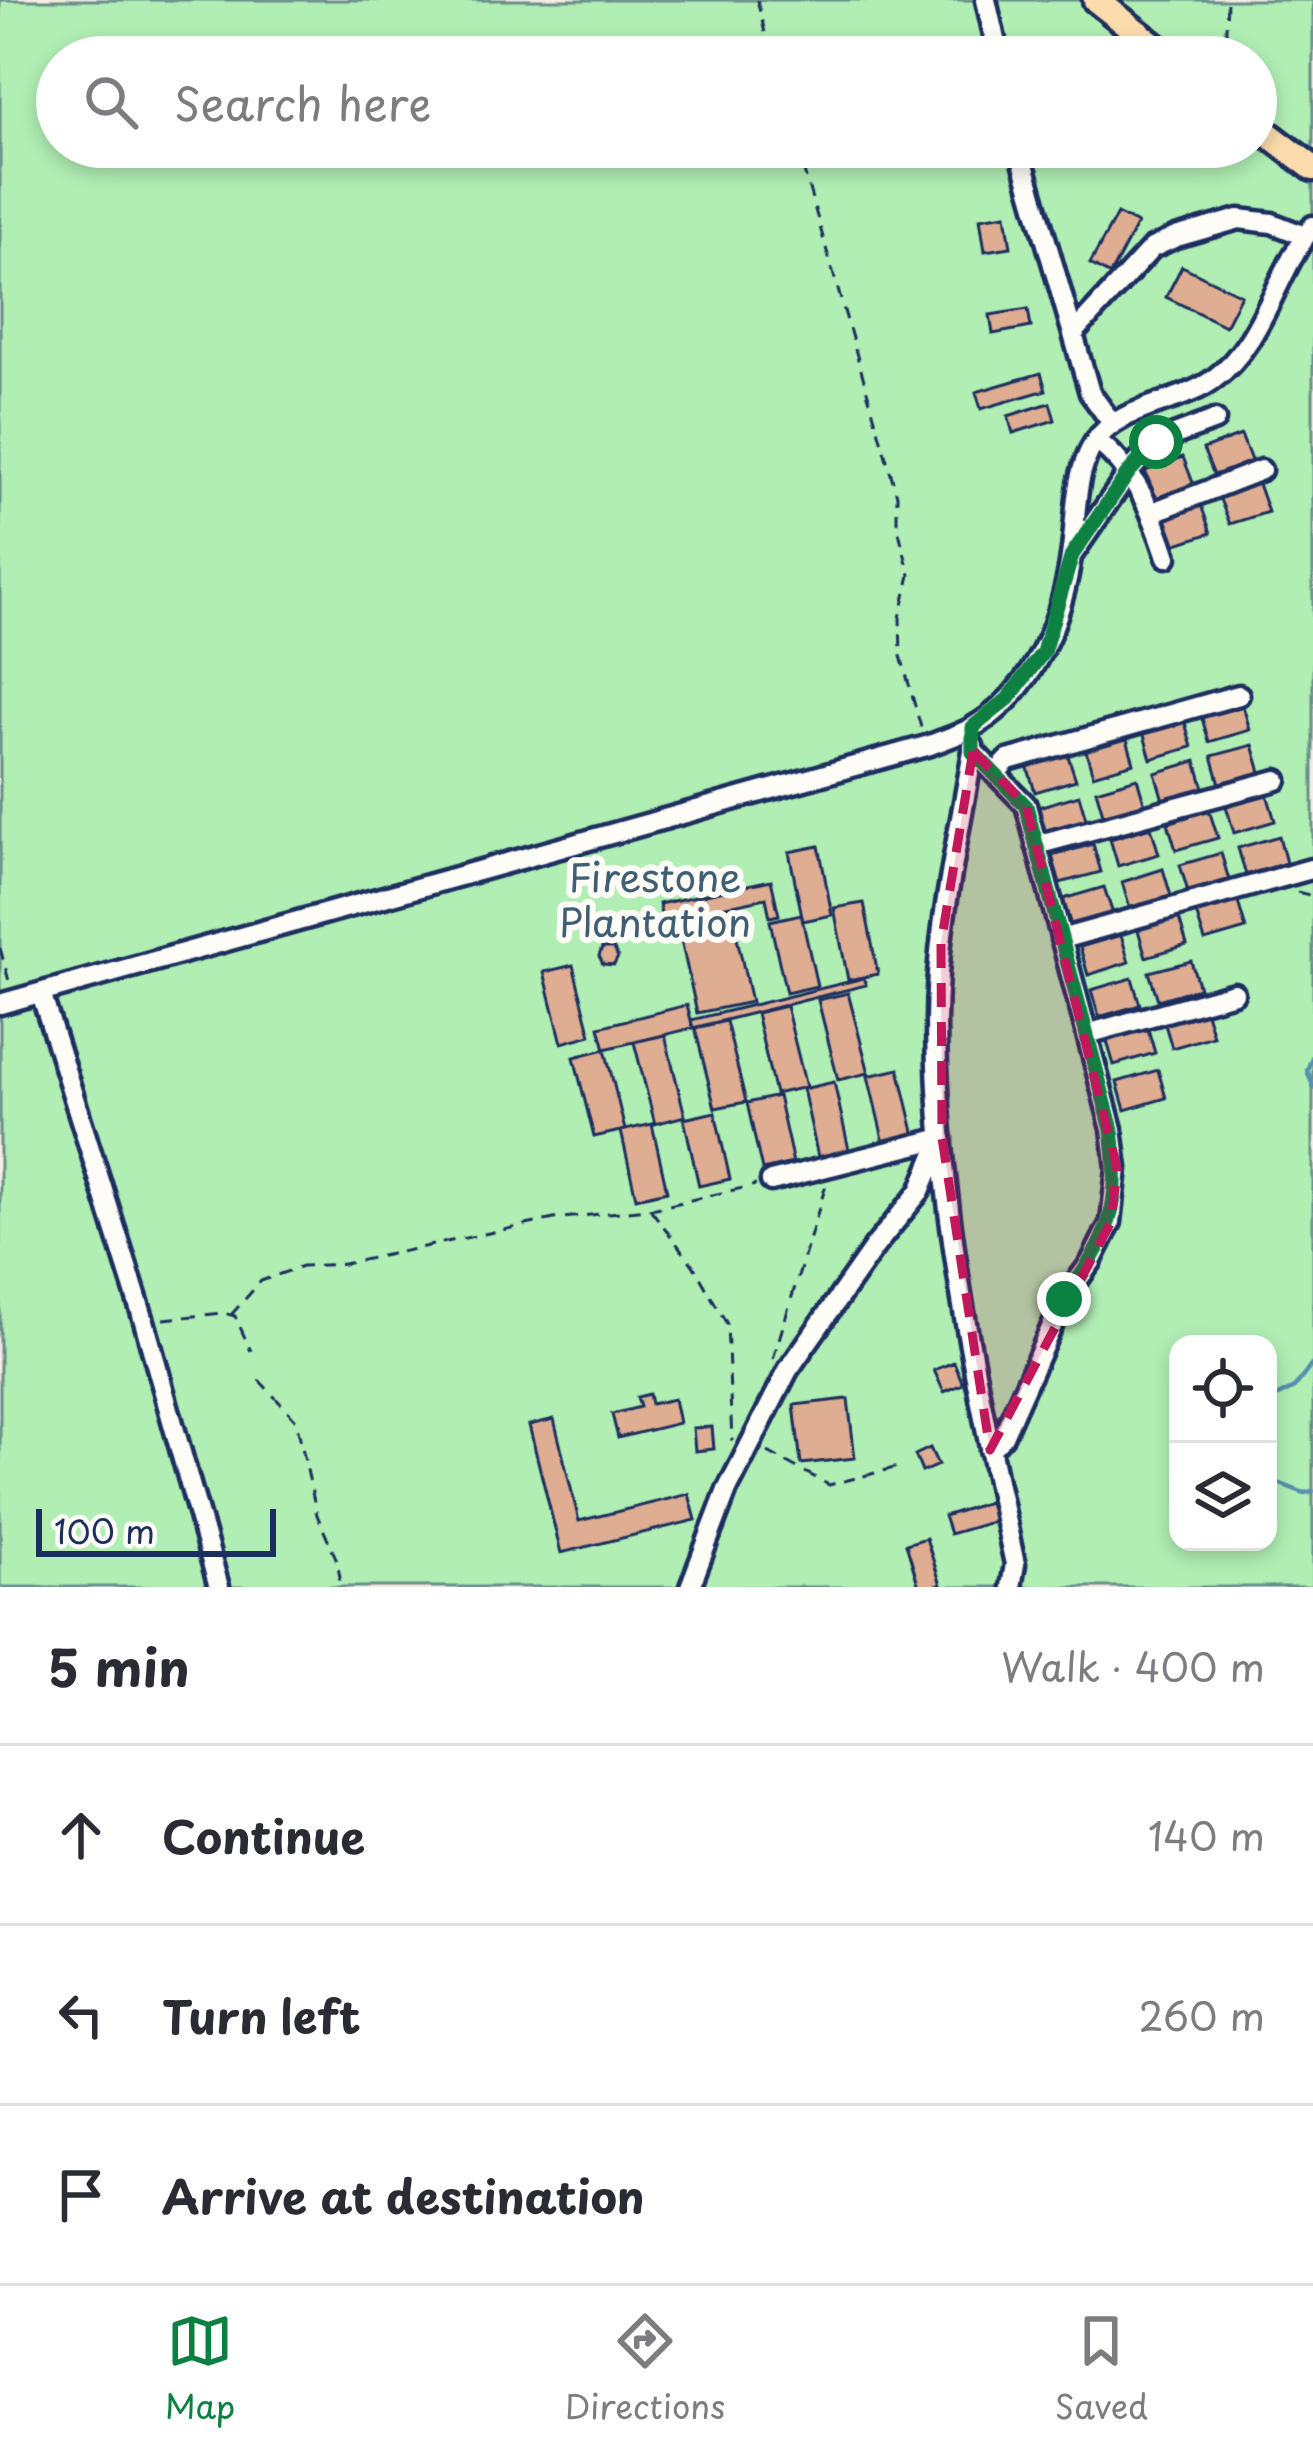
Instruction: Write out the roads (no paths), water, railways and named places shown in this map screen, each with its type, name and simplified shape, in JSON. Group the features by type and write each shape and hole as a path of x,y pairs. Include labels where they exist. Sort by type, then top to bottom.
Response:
{"main road":[{"path":"1096,0 1141,36"},
{"path":"1277,141 1313,168"}],"street":[{"path":"986,0 994,36"},
{"path":"1025,168 1090,393 1112,423"},
{"path":"7,1002 930,745 973,727 1008,699 1043,652 1072,555 1080,473 1096,440 1112,423 1192,393 1243,352 1309,231 1239,219 1176,237 1152,248 1072,334"},
{"path":"1072,555 1129,472 1156,442 1215,420"},
{"path":"1096,440 1129,472 1153,512 1167,557"},
{"path":"1153,512 1261,470"},
{"path":"994,774 1008,760 1239,694"},
{"path":"973,727 973,752 941,943 936,1021 942,1138 964,1309 1016,1564 1011,1587"},
{"path":"973,752 1026,806 1112,1130 1117,1168 1111,1222 1091,1262 1064,1299 1004,1436 990,1450"},
{"path":"1036,845 1277,780"},
{"path":"1061,939 1311,869"},
{"path":"41,993 144,1321 219,1587"},
{"path":"1087,1034 1234,993"},
{"path":"771,1181 942,1138"},
{"path":"690,1587 727,1490 788,1370 920,1191 942,1138"}],"waterway":[{"path":"1313,1055 1307,1070 1313,1086"},
{"path":"1277,1396 1294,1388 1313,1363"},
{"path":"1277,1482 1304,1493 1313,1491"}],"park label":[{"name":"Firestone Plantation","path":"655,898"}]}
